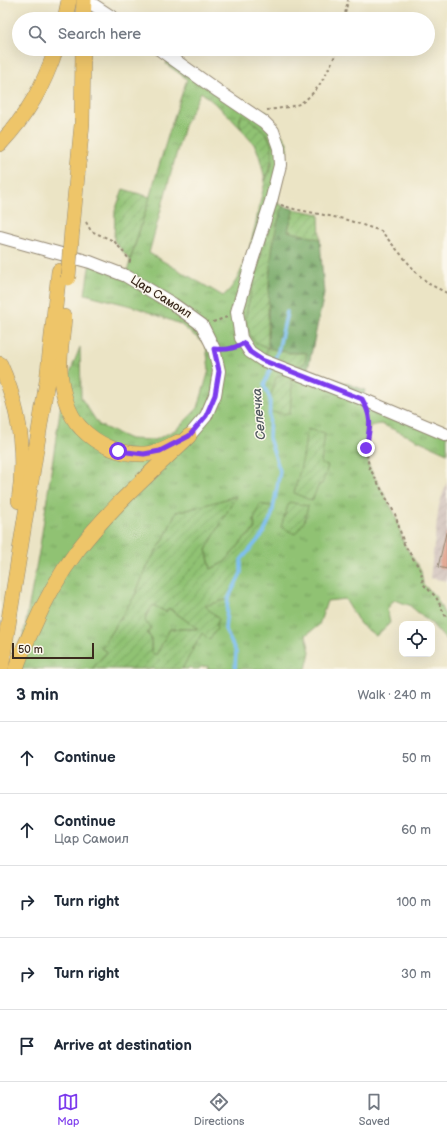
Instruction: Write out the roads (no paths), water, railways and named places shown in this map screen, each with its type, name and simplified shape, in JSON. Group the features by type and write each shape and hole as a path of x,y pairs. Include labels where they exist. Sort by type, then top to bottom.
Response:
{"main road":[{"path":"84,12 85,0"},
{"path":"66,12 68,2"},
{"path":"0,144 16,127 33,103 53,56"},
{"path":"80,56 64,274 60,368 63,391 70,412 80,428 100,443 118,451 144,454 160,451 189,436"},
{"path":"1,669 64,274"},
{"path":"0,364 10,387 17,412 22,458 20,499 0,622"},
{"path":"16,669 19,658 38,616 54,585 77,551 104,520 189,436"}],"street":[{"path":"85,0 104,12"},
{"path":"169,56 264,122 273,131 279,148 280,165 271,201 237,312 241,338 250,352 262,360 362,399 447,435"},
{"name":"Цар Самоил","path":"0,237 90,262 126,276 173,304 202,325 214,349 219,371 215,395 206,416 189,436"}],"waterway":[{"name":"Селечка","path":"235,669 236,652 225,629 228,599 241,573 241,560 263,534 272,515 280,471 269,438 270,399 264,385 278,351 287,312"}]}
